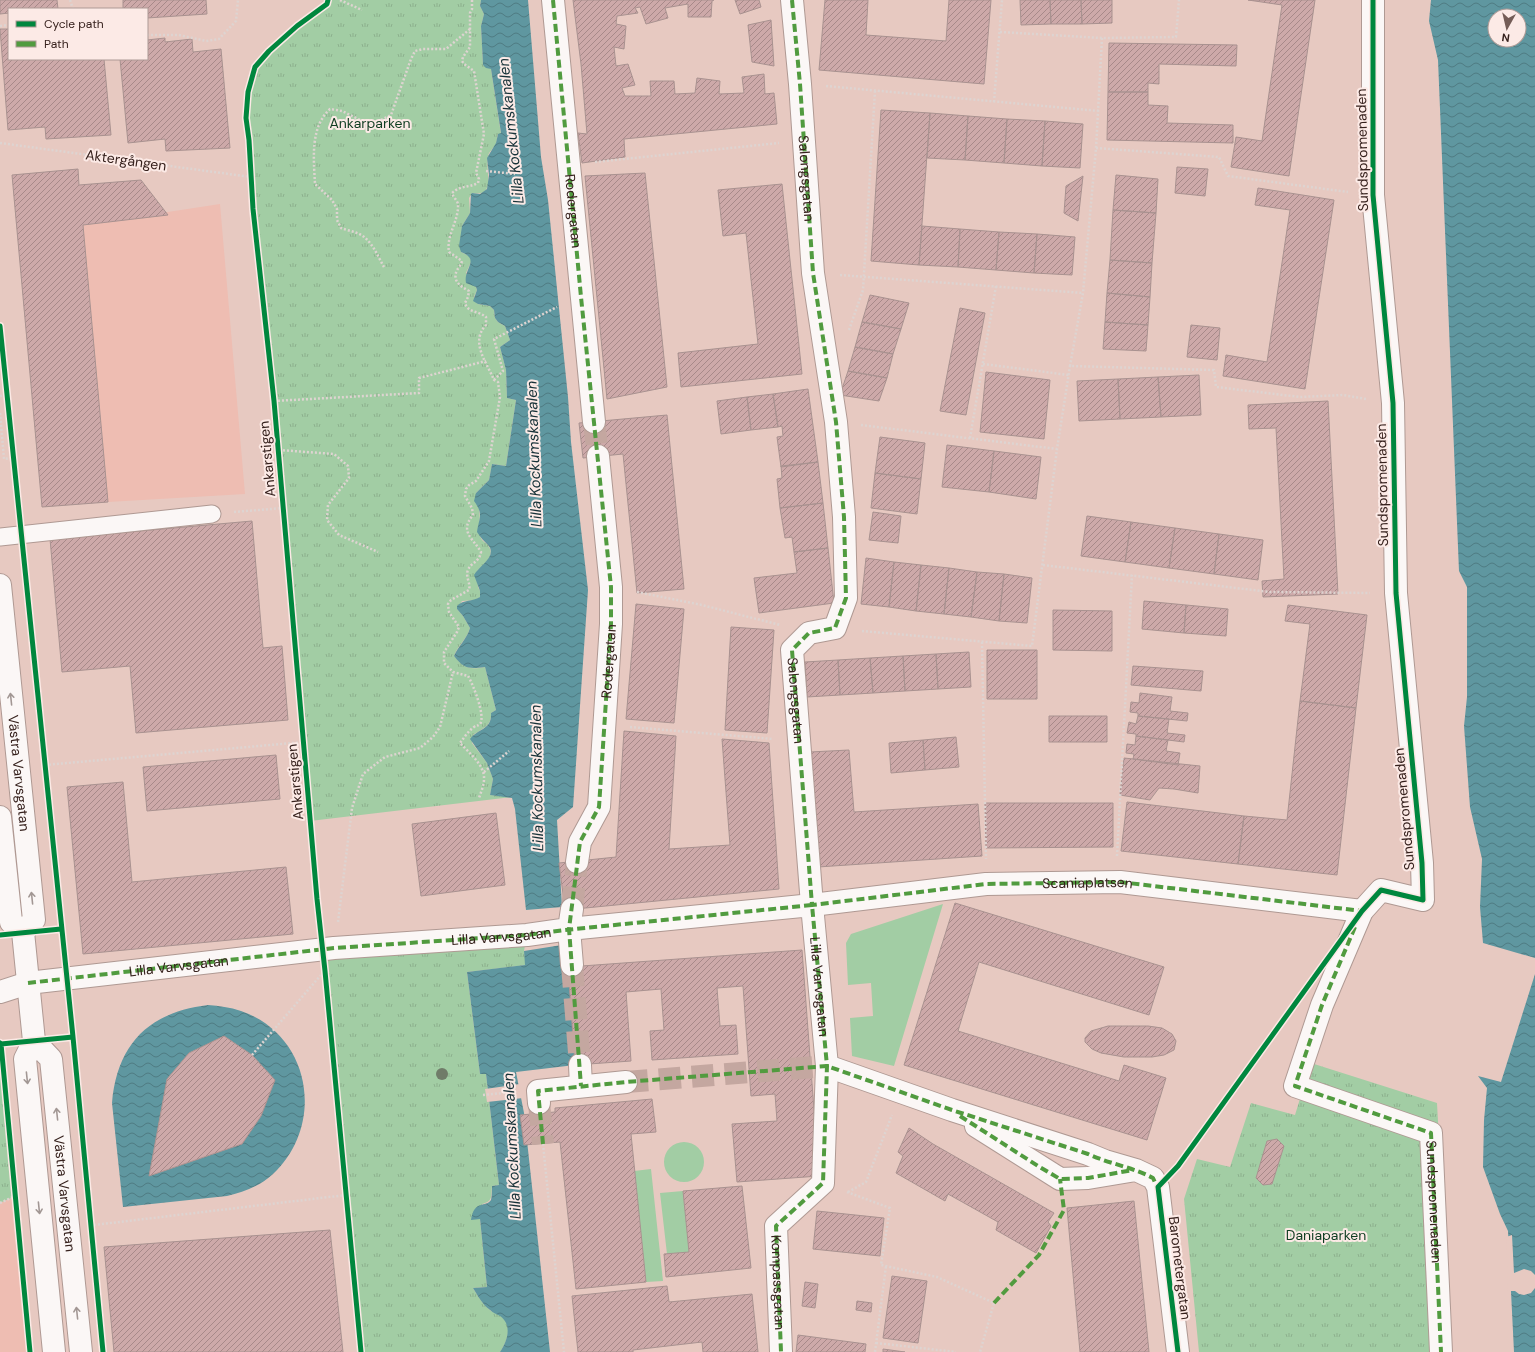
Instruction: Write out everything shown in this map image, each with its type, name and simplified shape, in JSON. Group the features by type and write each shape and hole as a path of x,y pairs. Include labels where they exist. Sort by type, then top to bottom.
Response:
{"street":[{"name":"Rodergatan","path":"553,0 594,422"},
{"name":"Salongsgatan","path":"792,0 800,84 813,273 836,422 844,516 846,598 835,628"},
{"name":"Sundspromenaden","path":"1373,0 1373,195 1393,403 1396,593 1422,863 1423,900 1381,890 1362,911 1322,1004 1295,1086 1431,1133 1441,1352"},
{"name":"Rodergatan","path":"577,862 580,842 599,807 611,624 611,587 598,456"},
{"name":"Västra Varvsgatan","path":"0,585 34,920 23,932 11,922 0,817"},
{"path":"809,633 835,628"},
{"name":"Salongsgatan","path":"809,633 792,650 812,905"},
{"name":"Scaniaplatsen","path":"812,905 964,885 1120,882 1362,911"},
{"name":"Lilla Varvsgatan","path":"0,981 28,983 334,948 535,934 569,923 812,905 828,1066"},
{"path":"569,923 572,965"},
{"path":"23,932 34,1042"},
{"name":"Lilla Varvsgatan","path":"0,992 28,983"},
{"name":"Västra Varvsgatan","path":"54,1352 25,1059 34,1042 51,1059 81,1352"},
{"path":"819,1187 828,1066 952,1110 1136,1170"},
{"path":"539,1104 538,1091 580,1075 626,1082"},
{"path":"952,1110 1060,1179 1088,1178 1136,1170"},
{"name":"Barometergatan","path":"1136,1170 1153,1178 1158,1187 1178,1352"},
{"name":"Kompassgatan","path":"781,1352 776,1226 819,1187"}],"lane":[{"path":"0,537 212,514"}],"path":[{"path":"148,35 179,35 206,41 218,39 236,21 238,0"},
{"path":"340,0 362,10"},
{"path":"472,0 472,9 470,13 470,47 462,61 474,71 484,134 476,173 479,179 478,183 473,186 458,188 452,193 453,197 458,202 458,214 448,245 450,252 462,261 457,270 456,279 458,285 469,291 465,303 466,307 469,310 480,312 486,317 486,325 480,331 478,341 479,349 494,380 498,382 500,397 489,461 476,480 466,489 465,496 472,508 473,514 468,521 466,528 468,535 481,552 480,558 468,569 467,575 470,587 469,590 451,600 448,604 449,612 459,627 458,632 444,652 444,664 453,672 468,676 473,683 482,718 481,723 466,734 460,743 484,772 484,779 479,798"},
{"path":"994,102 1002,0"},
{"path":"1000,32 1102,38 1176,37 1179,0"},
{"path":"384,267 370,243 364,237 358,233 341,228 336,220 337,210 332,200 315,184 313,158 319,125 330,109 342,111 362,121 377,122 391,115 415,51 423,49 446,49 471,29"},
{"path":"835,628 1032,646 1057,449 1082,293 1099,111 1102,38"},
{"path":"800,84 1099,111"},
{"path":"848,333 863,290 875,91"},
{"path":"569,165 804,141"},
{"path":"1096,148 1219,157 1228,176 1373,195"},
{"path":"251,170 252,185"},
{"path":"486,171 515,174"},
{"path":"813,273 1082,293"},
{"path":"970,438 996,286"},
{"path":"494,380 503,371 494,339 559,306"},
{"path":"274,401 419,393 419,378 486,362"},
{"path":"983,364 1069,375"},
{"path":"1070,366 1214,370 1216,387 1300,397 1343,395 1393,403"},
{"path":"6,388 7,403"},
{"path":"0,396 7,396"},
{"path":"0,413 4,459 13,458"},
{"path":"836,422 1057,449"},
{"path":"12,450 14,465"},
{"path":"279,450 334,454 348,466 349,478 328,505 326,520 339,535 378,552"},
{"path":"212,514 283,508"},
{"path":"1043,565 1270,592 1396,593"},
{"path":"1120,882 1117,860 1132,575"},
{"path":"611,587 702,605 809,633"},
{"path":"982,642 986,884"},
{"path":"334,948 352,808 363,774 385,757 420,748 433,737 440,726 453,672"},
{"path":"604,724 799,742"},
{"path":"45,765 304,742"},
{"path":"484,772 509,751"},
{"path":"44,757 46,772"},
{"path":"252,1055 325,971"},
{"path":"483,1095 518,1092"},
{"path":"819,1187 847,1192 866,1182 901,1092"},
{"path":"543,1144 564,1352"},
{"path":"819,1187 847,1192 890,1208 881,1265 937,1277 994,1303 980,1352"},
{"path":"15,1188 16,1204"},
{"path":"91,1225 346,1195"},
{"path":"0,1203 15,1196"},
{"path":"90,1217 92,1233"},
{"path":"875,1352 886,1266"},
{"path":"876,1343 956,1352"}],"shaded area":[{"path":"220,204 245,494 108,502 83,225"},
{"path":"15,1196 30,1352 0,1352 0,1203"}],"green space":[{"name":"Ankarparken","path":"328,0 481,0 480,6 484,14 481,26 483,65 491,69 501,134 498,134 496,144 488,155 488,182 485,191 480,193 472,193 469,198 470,213 462,226 461,252 471,257 471,262 466,273 473,285 476,287 477,290 474,297 478,304 490,306 494,310 495,318 498,322 505,326 510,340 500,347 506,370 507,398 516,400 506,466 492,464 489,480 476,493 480,515 478,528 481,539 489,546 490,554 488,560 477,571 480,597 476,600 462,601 457,609 470,628 454,656 464,666 471,668 485,667 496,710 491,713 488,724 473,735 472,743 487,763 493,779 490,795 512,797 310,821 274,401 253,209 249,140 246,118 248,92 255,67 269,51 297,26 327,4"},
{"path":"943,904 894,1066 852,1056 850,1018 873,1016 871,983 848,985 846,943 851,934"},
{"path":"527,935 524,951 526,965 467,972 480,1074 486,1074 499,1185 492,1186 490,1200 482,1204 480,1219 487,1287 473,1288 486,1306 491,1311 501,1316 505,1321 508,1329 507,1339 500,1352 361,1352 322,950"},
{"path":"0,1043 15,1196 0,1203"},
{"name":"Daniaparken","path":"1311,1063 1437,1103 1445,1252 1446,1352 1199,1352 1184,1199 1197,1159 1230,1167 1251,1103 1295,1115"},
{"path":"684,1142 692,1144 698,1148 702,1154 704,1162 702,1170 698,1176 692,1180 684,1182 676,1180 670,1176 666,1170 664,1162 666,1154 670,1148 676,1144"},
{"path":"651,1169 663,1281 646,1282 634,1171"},
{"path":"683,1191 689,1252 667,1254 660,1193"}],"water":[{"name":"Lilla Kockumskanalen","path":"481,0 528,0 541,157 548,200 568,397 571,442 588,590 573,807 557,820 562,907 526,910 515,809 512,798 490,795 493,779 487,763 470,739 473,735 487,726 491,719 491,713 496,710 485,667 471,668 464,666 454,656 467,636 470,628 457,609 457,606 462,602 474,600 480,597 480,591 474,575 487,561 491,553 488,545 477,532 480,513 474,501 476,493 489,480 492,464 506,466 516,400 507,398 506,370 500,347 510,340 505,326 498,322 495,318 494,310 490,306 478,304 473,301 477,290 476,287 466,283 467,273 471,261 467,255 461,252 459,246 462,226 470,213 471,194 480,194 487,189 489,175 487,158 496,143 498,134 501,133 491,69 486,68 483,65 481,26 484,14 480,6"},
{"path":"1431,0 1535,0 1535,958 1483,943 1480,907 1482,859 1470,807 1464,726 1467,697 1467,587 1459,571 1438,60 1429,21"},
{"name":"Lilla Kockumskanalen","path":"568,944 568,967 575,1065 516,1072 524,1113 550,1352 500,1352 507,1339 508,1329 506,1324 500,1316 492,1312 480,1300 473,1288 487,1287 480,1219 471,1220 477,1207 486,1204 491,1200 492,1186 499,1185 486,1074 480,1074 467,972 525,965 524,951"},
{"path":"1535,974 1535,1352 1514,1352 1508,1231 1500,1214 1483,1167 1484,1120 1487,1088 1478,1076 1501,1082"},
{"path":"208,1005 241,1011 265,1023 283,1040 296,1060 303,1083 305,1107 300,1131 290,1154 273,1174 252,1188 227,1196 123,1207 112,1103 115,1082 121,1064 129,1048 140,1034 153,1024 169,1015 187,1009","holes":["224,1036 252,1055 275,1080 261,1116 242,1144 149,1176 167,1079 189,1053"]}],"pier":[{"path":"1465,587 1467,587 1467,666 1465,666"},
{"path":"520,1084 523,1098 487,1102 485,1089"},
{"path":"1512,1235 1514,1273 1524,1269 1531,1271 1535,1275 1535,1288 1531,1293 1524,1295 1515,1291 1508,1291 1506,1237"}],"building":[{"path":"0,0 57,0 58,8 8,8 8,13 0,14"},
{"path":"123,0 206,0 207,14 148,18 148,8 123,8"},
{"path":"573,0 714,0 712,1 711,17 688,17 688,4 665,8 668,18 646,24 640,7 635,8 638,13 617,16 616,24 626,26 624,49 614,47 616,66 628,64 635,85 622,88 625,96 651,96 650,81 674,81 675,94 695,93 697,78 720,81 719,94 744,93 742,77 764,74 765,94 774,93 777,124 624,139 625,157 582,163 578,133 587,134 581,64"},
{"path":"735,0 759,0 761,7 740,14"},
{"path":"825,0 868,0 866,35 946,41 949,0 991,0 984,84 819,70"},
{"path":"1020,0 1050,0 1051,24 1021,25"},
{"path":"1050,0 1081,0 1082,24 1051,24"},
{"path":"1081,0 1112,0 1112,23 1082,24"},
{"path":"1248,0 1315,0 1289,176 1231,167 1236,137 1262,141 1282,5"},
{"path":"771,20 774,66 752,62 748,25"},
{"path":"0,29 8,29 8,60 104,60 111,135 46,139 45,127 8,130"},
{"path":"165,38 165,42 192,39 193,52 221,49 230,148 166,151 165,139 128,143 120,60 148,60 148,40"},
{"path":"1109,43 1237,45 1236,66 1159,64 1159,84 1148,83 1148,92 1108,92"},
{"path":"1108,92 1148,92 1148,105 1168,106 1167,123 1233,125 1233,143 1107,140"},
{"path":"881,110 930,113 919,265 871,261"},
{"path":"930,113 968,116 965,160 927,158"},
{"path":"968,116 1007,119 1004,163 965,160"},
{"path":"1007,119 1045,121 1042,166 1004,163"},
{"path":"1045,121 1083,124 1080,168 1042,166"},
{"path":"1177,167 1208,169 1205,196 1175,193"},
{"path":"78,169 79,185 141,180 168,215 83,225 108,502 42,507 12,175"},
{"path":"645,173 667,387 607,399 585,176"},
{"path":"1116,175 1158,179 1156,213 1113,210"},
{"path":"1083,176 1078,221 1064,213 1066,186"},
{"path":"782,184 802,374 681,387 678,353 758,344 746,233 723,236 718,190"},
{"path":"1258,188 1334,200 1305,389 1223,376 1226,355 1267,362 1290,210 1255,205"},
{"path":"1113,210 1156,213 1152,263 1110,260"},
{"path":"922,226 960,229 958,267 919,265"},
{"path":"960,229 999,232 996,270 958,267"},
{"path":"999,232 1037,234 1034,273 996,270"},
{"path":"1037,234 1075,237 1072,275 1034,273"},
{"path":"1110,260 1152,263 1150,297 1107,293"},
{"path":"1107,293 1150,297 1148,325 1105,322"},
{"path":"870,295 909,303 901,329 862,322"},
{"path":"960,308 985,313 966,415 940,411"},
{"path":"862,322 901,329 893,354 855,347"},
{"path":"1105,322 1148,325 1146,351 1103,349"},
{"path":"1191,325 1220,328 1217,360 1187,357"},
{"path":"855,347 893,354 887,378 848,371"},
{"path":"848,371 887,378 879,401 840,395"},
{"path":"986,372 1050,380 1044,439 980,432"},
{"path":"1199,375 1201,415 1161,417 1158,377"},
{"path":"1158,377 1161,417 1120,419 1118,379"},
{"path":"1118,379 1120,419 1079,421 1077,381"},
{"path":"808,389 818,462 781,467 777,437 783,436 782,426 778,427 773,394"},
{"path":"773,394 778,427 751,430 747,397"},
{"path":"747,397 751,430 721,434 717,401"},
{"path":"1328,401 1338,594 1263,597 1262,581 1284,579 1276,428 1249,429 1248,405"},
{"path":"667,415 684,589 637,593 623,454 583,458 579,423"},
{"path":"880,437 925,443 921,479 875,473"},
{"path":"947,445 994,451 989,492 942,487"},
{"path":"994,451 1041,457 1036,499 989,492"},
{"path":"818,462 823,503 780,508 777,479 782,478 781,466"},
{"path":"875,473 921,479 917,514 871,508"},
{"path":"823,503 828,548 794,552 792,537 785,538 780,508"},
{"path":"873,512 901,516 898,543 869,540"},
{"path":"1087,516 1131,522 1125,562 1081,556"},
{"path":"252,521 263,648 282,646 288,720 136,733 130,666 62,672 50,539"},
{"path":"1131,522 1175,528 1169,568 1125,562"},
{"path":"1175,528 1219,534 1214,574 1169,568"},
{"path":"1219,534 1263,540 1258,580 1214,574"},
{"path":"828,548 834,603 759,613 754,578 797,573 794,552"},
{"path":"866,558 894,562 889,607 861,604"},
{"path":"894,562 921,565 916,611 889,607"},
{"path":"921,565 949,568 944,614 916,611"},
{"path":"949,568 977,572 971,617 944,614"},
{"path":"977,572 1004,574 999,621 971,617"},
{"path":"1004,574 1032,578 1027,623 999,621"},
{"path":"1144,601 1186,605 1184,633 1142,629"},
{"path":"636,604 684,609 674,723 626,719"},
{"path":"1186,605 1228,609 1226,636 1184,633"},
{"path":"1288,605 1367,615 1356,708 1300,701 1310,624 1285,621"},
{"path":"1053,610 1112,611 1112,651 1053,650"},
{"path":"731,627 774,630 767,733 725,730"},
{"path":"987,650 1037,650 1037,699 987,699"},
{"path":"969,652 971,687 938,689 936,654"},
{"path":"936,654 938,689 905,691 903,656"},
{"path":"903,656 905,691 873,693 870,658"},
{"path":"870,658 873,693 840,695 838,660"},
{"path":"838,660 840,695 807,697 805,662"},
{"path":"1133,666 1203,671 1201,691 1131,685"},
{"path":"1140,693 1172,697 1170,711 1188,713 1187,721 1138,716 1138,713 1130,712 1131,702 1139,703"},
{"path":"1300,701 1356,708 1337,875 1238,864 1244,816 1287,820"},
{"path":"1049,716 1107,716 1107,742 1049,742"},
{"path":"1138,716 1169,719 1167,733 1185,735 1184,742 1136,736 1136,734 1127,733 1129,722 1136,724"},
{"path":"624,731 676,736 669,849 730,845 722,739 769,743 779,889 565,910 559,863 616,857"},
{"path":"1136,736 1168,740 1166,751 1180,753 1178,765 1133,759 1134,754 1126,753 1127,744 1135,745"},
{"path":"956,737 959,767 925,770 923,740"},
{"path":"923,740 925,770 891,773 889,743"},
{"path":"849,750 854,812 978,804 982,856 818,867 810,752"},
{"path":"276,755 280,799 147,811 143,767"},
{"path":"1124,758 1200,766 1198,793 1159,788 1150,800 1120,795"},
{"path":"123,782 132,882 286,867 293,934 83,954 67,787"},
{"path":"1127,802 1244,816 1238,864 1121,851"},
{"path":"985,803 1113,803 1113,847 986,848"},
{"path":"496,813 505,885 421,896 412,824"},
{"path":"955,903 1164,967 1149,1015 979,962 958,1031 1119,1081 1124,1065 1166,1078 1147,1140 904,1065"},
{"path":"802,950 819,1176 737,1182 732,1124 777,1121 775,1094 751,1096 743,986 717,988 720,1026 736,1025 738,1054 652,1060 650,1031 664,1030 661,989 626,992 631,1061 575,1065 568,967"},
{"path":"1108,1026 1148,1026 1162,1028 1172,1034 1176,1041 1174,1050 1164,1055 1152,1057 1124,1057 1101,1053 1092,1049 1085,1042 1085,1038 1091,1031"},
{"path":"224,1036 252,1055 275,1080 261,1116 242,1144 149,1176 167,1079 189,1053"},
{"path":"652,1099 656,1132 631,1134 646,1282 576,1289 560,1142 524,1145 520,1115 555,1112 555,1108"},
{"path":"909,1128 933,1144 1054,1213 1048,1222 1051,1226 1036,1253 996,1230 998,1222 948,1194 945,1201 896,1173 903,1156 898,1152"},
{"path":"1277,1139 1284,1146 1272,1184 1263,1185 1256,1178 1267,1141"},
{"path":"742,1186 751,1268 666,1277 664,1254 689,1252 683,1191"},
{"path":"1134,1201 1149,1352 1080,1352 1067,1208"},
{"path":"817,1211 884,1218 880,1256 813,1249"},
{"path":"330,1230 343,1352 114,1352 104,1247"},
{"path":"892,1276 927,1281 918,1343 883,1338"},
{"path":"805,1282 818,1284 815,1308 802,1306"},
{"path":"667,1286 669,1302 752,1294 758,1352 703,1352 702,1342 633,1350 633,1352 578,1352 572,1296"},
{"path":"857,1301 872,1303 871,1312 856,1310"},
{"path":"798,1335 866,1344 865,1352 796,1352"},
{"path":"883,1349 905,1352 883,1352"}],"tunnel":[{"path":"594,422 598,456"},
{"path":"572,909 577,862"},
{"path":"572,965 580,1065"},
{"path":"626,1082 827,1066"},
{"path":"539,1103 543,1144"}],"marked path":[{"path":"553,0 581,297 611,587 611,624 599,807 580,842 569,929 581,1086"},
{"path":"792,0 800,84 813,273 836,422 844,517 846,598 835,628 809,633 792,650 812,905 986,884 1120,882 1362,911"},
{"path":"28,983 334,948 527,935 812,905 827,1066 823,1183 776,1226 781,1352"},
{"path":"1355,927 1322,1005 1295,1086 1431,1133 1441,1352"},
{"path":"543,1144 538,1091 626,1082 827,1066 952,1110 1137,1171 1153,1178 1158,1189"},
{"path":"960,1116 1060,1179 1088,1178 1133,1170"},
{"path":"994,1303 1039,1255 1064,1210 1060,1179"}],"cycle path":[{"name":"Ankarstigen","path":"328,0 327,4 297,26 269,51 255,67 248,92 246,118 249,140 253,209 274,401 317,899 361,1352"},
{"path":"1178,1352 1158,1187 1178,1166 1362,911 1381,890 1423,900 1422,863 1396,593 1393,403 1373,195 1373,0"},
{"path":"0,326 73,1037 103,1352"},
{"path":"0,935 61,929"},
{"path":"1,1044 73,1037"},
{"path":"0,1043 30,1352"}]}
